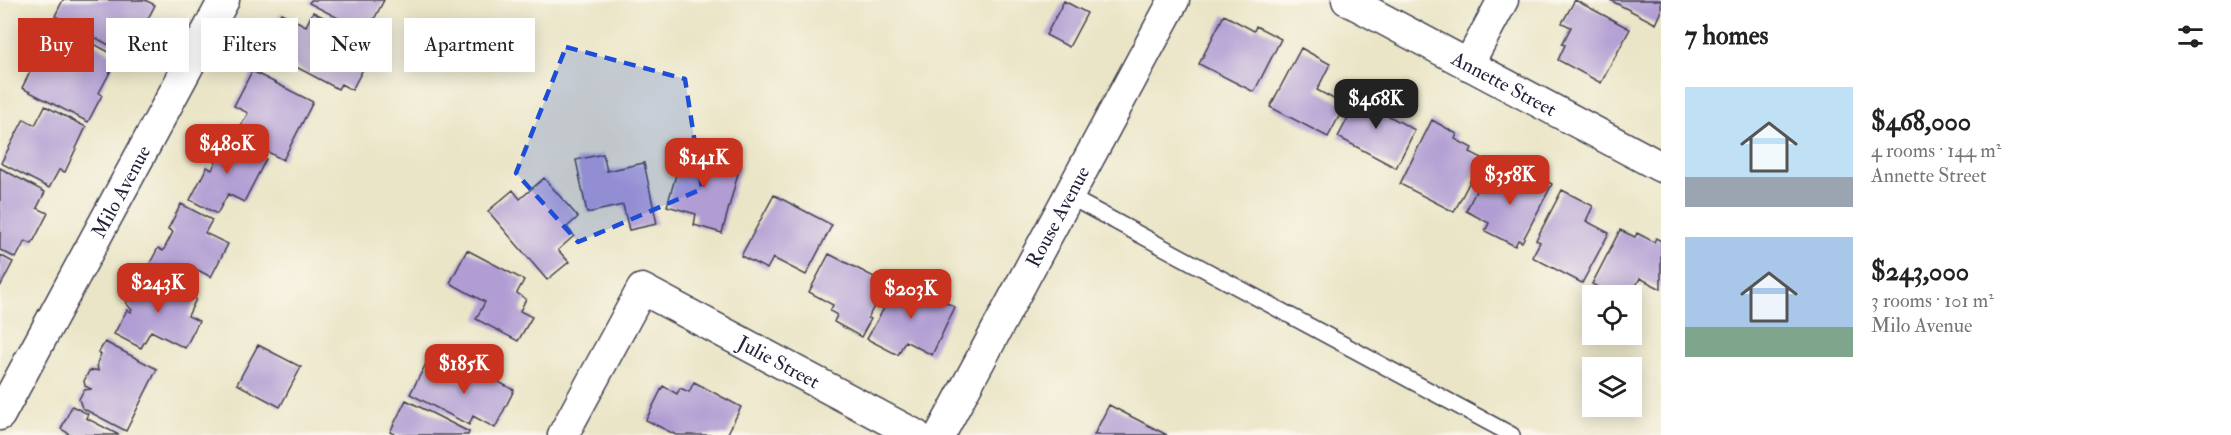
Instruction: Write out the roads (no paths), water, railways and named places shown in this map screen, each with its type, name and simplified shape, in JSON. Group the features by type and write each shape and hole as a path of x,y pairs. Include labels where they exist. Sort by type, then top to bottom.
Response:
{"street":[{"name":"Milo Avenue","path":"0,415 224,0"},
{"name":"Rouse Avenue","path":"940,435 1174,0"},
{"name":"Annette Street","path":"1347,0 1661,167"},
{"path":"1468,65 1503,0"},
{"name":"Julie Street","path":"563,435 642,289 916,435"}],"lane":[{"path":"1068,196 1512,435"}]}
